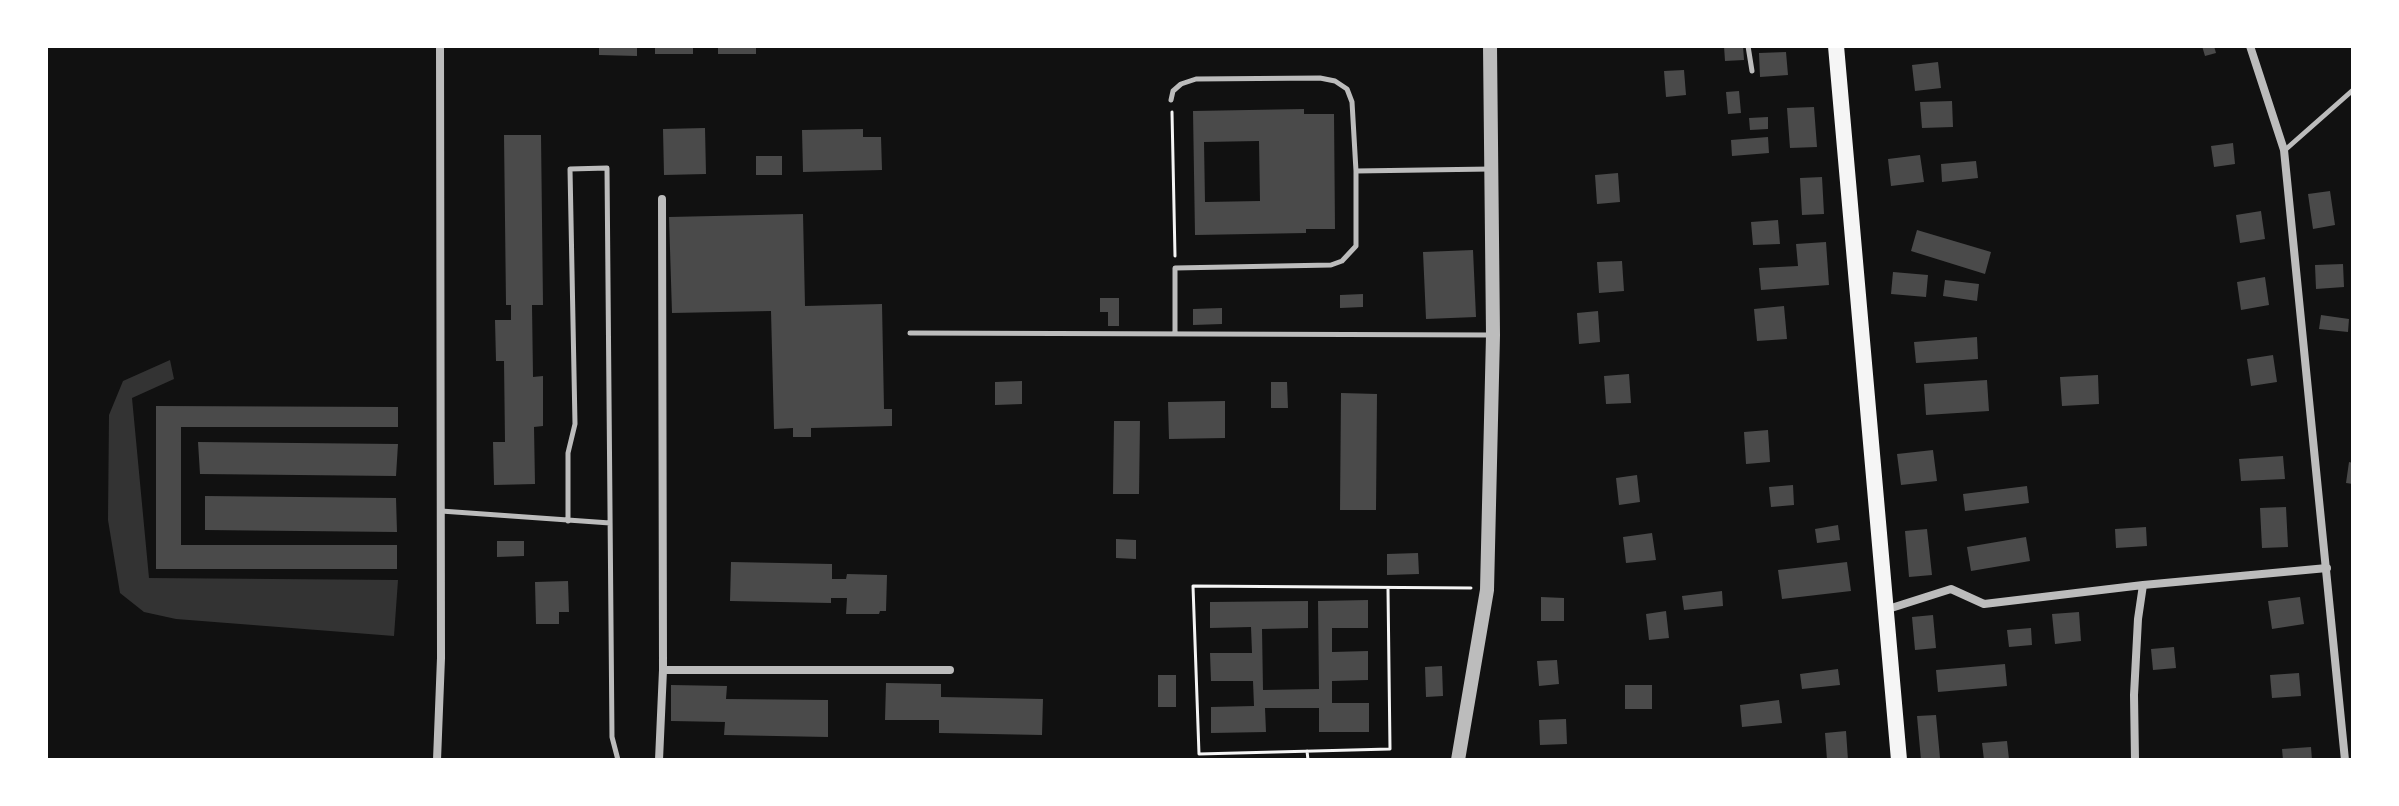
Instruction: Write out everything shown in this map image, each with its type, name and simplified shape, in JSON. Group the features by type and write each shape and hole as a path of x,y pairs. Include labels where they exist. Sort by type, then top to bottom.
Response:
{"main road":[{"path":"1836,46 1899,760"}],"street":[{"path":"437,760 441,658 440,46"},
{"path":"1458,760 1487,588 1493,335 1490,46"},
{"path":"2250,46 2284,150 2345,760"},
{"path":"659,760 663,670 662,199"},
{"path":"1885,610 1951,589 1984,604 2327,568"},
{"path":"2135,760 2134,695 2143,585"},
{"path":"663,670 950,670"}],"lane":[{"path":"1748,46 1752,71"},
{"path":"1171,100 1173,91 1181,84 1196,79 1320,78 1335,81 1347,89 1352,102 1356,171 1356,246 1342,261 1331,265 1175,268 1175,333"},
{"path":"2284,150 2353,90"},
{"path":"568,521 568,453 575,424 570,169 607,168 612,737 618,760"},
{"path":"1356,171 1492,169"},
{"path":"910,333 1493,335"},
{"path":"441,511 610,523"}],"path":[{"path":"1171,100 1175,268"},
{"path":"1388,589 1390,749 1199,754 1193,586 1487,588"},
{"path":"1307,751 1308,760"}],"shaded area":[{"path":"170,360 174,379 132,398 149,578 398,580 394,636 176,619 144,612 120,593 108,520 109,415 123,381"}],"building":[{"path":"599,46 637,46 637,56 599,55"},
{"path":"655,46 693,46 693,54 655,54"},
{"path":"718,46 756,46 756,54 718,54"},
{"path":"1724,46 1743,46 1744,60 1725,61"},
{"path":"2202,46 2214,46 2216,53 2205,56"},
{"path":"1786,52 1788,75 1760,77 1759,53"},
{"path":"1938,62 1941,88 1915,91 1912,65"},
{"path":"1684,70 1686,95 1666,97 1664,71"},
{"path":"1739,91 1741,113 1728,114 1726,92"},
{"path":"1952,101 1953,127 1922,128 1920,102"},
{"path":"1814,107 1817,147 1790,148 1787,108"},
{"path":"1304,109 1304,114 1334,114 1335,229 1306,229 1306,233 1195,235 1193,111","holes":["1259,141 1260,201 1205,202 1204,142"]},
{"path":"1768,117 1768,129 1750,130 1749,118"},
{"path":"705,128 706,174 664,175 663,129"},
{"path":"863,129 863,137 881,137 882,170 803,172 802,130"},
{"path":"504,135 541,135 543,305 532,305 533,377 543,376 543,426 534,427 535,484 494,485 493,442 505,442 504,361 496,361 495,320 511,320 511,305 506,305"},
{"path":"1768,137 1769,153 1732,156 1731,140"},
{"path":"2233,143 2235,164 2214,167 2211,146"},
{"path":"1920,155 1924,182 1891,186 1888,159"},
{"path":"756,156 782,156 782,175 756,175"},
{"path":"1976,161 1978,178 1942,182 1941,164"},
{"path":"1618,173 1620,202 1597,204 1595,175"},
{"path":"1822,177 1824,214 1802,215 1800,178"},
{"path":"2330,191 2335,225 2313,229 2308,194"},
{"path":"2261,211 2265,239 2240,243 2236,215"},
{"path":"803,214 805,306 882,304 884,409 892,409 892,426 811,428 811,437 793,437 793,428 774,429 771,311 672,313 669,217"},
{"path":"1778,220 1780,244 1753,245 1751,222"},
{"path":"1917,230 1991,252 1985,274 1911,251"},
{"path":"1826,242 1829,285 1761,290 1759,268 1798,266 1796,244"},
{"path":"1473,250 1476,317 1426,319 1423,252"},
{"path":"1622,261 1624,291 1599,293 1597,262"},
{"path":"2343,264 2344,287 2316,289 2315,265"},
{"path":"1893,272 1928,275 1926,297 1891,294"},
{"path":"2265,277 2269,305 2241,310 2237,282"},
{"path":"1945,280 1979,284 1977,301 1943,296"},
{"path":"1363,294 1363,307 1340,308 1340,295"},
{"path":"1100,298 1119,298 1119,326 1108,326 1108,312 1100,312"},
{"path":"1784,306 1787,339 1757,341 1754,309"},
{"path":"1222,308 1222,324 1193,325 1193,309"},
{"path":"1598,311 1600,342 1579,344 1577,313"},
{"path":"2321,315 2349,319 2348,332 2319,329"},
{"path":"1977,337 1978,359 1916,363 1914,342"},
{"path":"2273,355 2277,382 2251,386 2247,359"},
{"path":"1629,374 1631,403 1606,404 1604,376"},
{"path":"2098,375 2099,404 2062,406 2060,377"},
{"path":"1987,380 1989,411 1926,415 1924,384"},
{"path":"1022,381 1022,404 995,405 995,382"},
{"path":"1271,382 1287,382 1288,408 1271,408"},
{"path":"1341,393 1377,394 1376,510 1340,510"},
{"path":"1225,401 1225,438 1169,439 1168,402"},
{"path":"156,406 398,407 398,427 181,427 181,545 397,545 397,569 156,569"},
{"path":"1114,421 1140,421 1139,494 1113,494"},
{"path":"1768,430 1770,462 1746,464 1744,432"},
{"path":"198,442 398,444 396,476 200,474"},
{"path":"1933,450 1937,481 1901,485 1897,454"},
{"path":"2283,456 2285,479 2241,481 2239,459"},
{"path":"2349,462 2353,463 2353,484 2346,483"},
{"path":"1637,475 1640,502 1619,505 1616,478"},
{"path":"1793,485 1794,505 1771,507 1769,487"},
{"path":"2027,486 2029,503 1965,511 1963,494"},
{"path":"205,496 396,498 397,532 205,530"},
{"path":"2286,507 2288,547 2262,548 2260,508"},
{"path":"1838,525 1840,540 1817,543 1815,529"},
{"path":"2146,527 2147,546 2116,548 2115,529"},
{"path":"1927,529 1932,575 1909,577 1905,531"},
{"path":"1652,533 1656,560 1626,563 1623,537"},
{"path":"2026,537 2030,561 1971,571 1967,547"},
{"path":"1116,539 1136,540 1136,559 1116,558"},
{"path":"497,541 524,541 524,556 497,557"},
{"path":"1418,553 1419,574 1387,575 1387,554"},
{"path":"731,562 832,564 832,579 846,579 847,574 887,575 886,611 879,614 846,614 847,598 831,598 831,603 730,601"},
{"path":"1847,562 1851,591 1782,599 1778,570"},
{"path":"568,581 569,612 559,612 559,624 536,624 535,582"},
{"path":"1722,591 1723,606 1684,610 1682,596"},
{"path":"1541,597 1564,598 1564,621 1541,621"},
{"path":"2300,597 2304,624 2272,629 2268,601"},
{"path":"1368,600 1368,628 1332,628 1332,652 1368,651 1368,680 1332,681 1332,703 1369,703 1369,732 1319,732 1319,708 1265,708 1266,732 1211,733 1211,707 1254,706 1253,681 1211,681 1210,653 1252,653 1251,627 1210,628 1210,602 1308,601 1308,628 1262,629 1263,690 1319,689 1318,601"},
{"path":"1666,611 1669,638 1649,640 1646,614"},
{"path":"2079,612 2081,641 2055,644 2052,614"},
{"path":"1933,615 1936,648 1915,650 1912,617"},
{"path":"2031,628 2032,645 2009,647 2007,630"},
{"path":"2174,647 2176,668 2153,670 2151,649"},
{"path":"1557,660 1559,684 1539,686 1537,661"},
{"path":"2005,664 2007,686 1938,692 1936,670"},
{"path":"1442,666 1443,696 1426,697 1425,667"},
{"path":"1838,669 1840,685 1802,689 1800,674"},
{"path":"2299,673 2301,696 2272,698 2270,675"},
{"path":"1158,675 1176,675 1176,707 1158,707"},
{"path":"886,683 941,684 941,697 1043,699 1042,735 939,733 939,720 885,720"},
{"path":"671,685 727,686 726,699 828,700 828,737 724,735 725,722 671,721"},
{"path":"1625,685 1652,685 1652,709 1625,709"},
{"path":"1779,700 1782,723 1742,727 1740,705"},
{"path":"1936,715 1940,758 1921,760 1917,716"},
{"path":"1566,719 1567,744 1540,745 1539,720"},
{"path":"1846,731 1848,760 1827,760 1825,733"},
{"path":"2007,741 2009,759 1984,760 1982,743"},
{"path":"2311,747 2312,760 2283,760 2282,749"}]}
